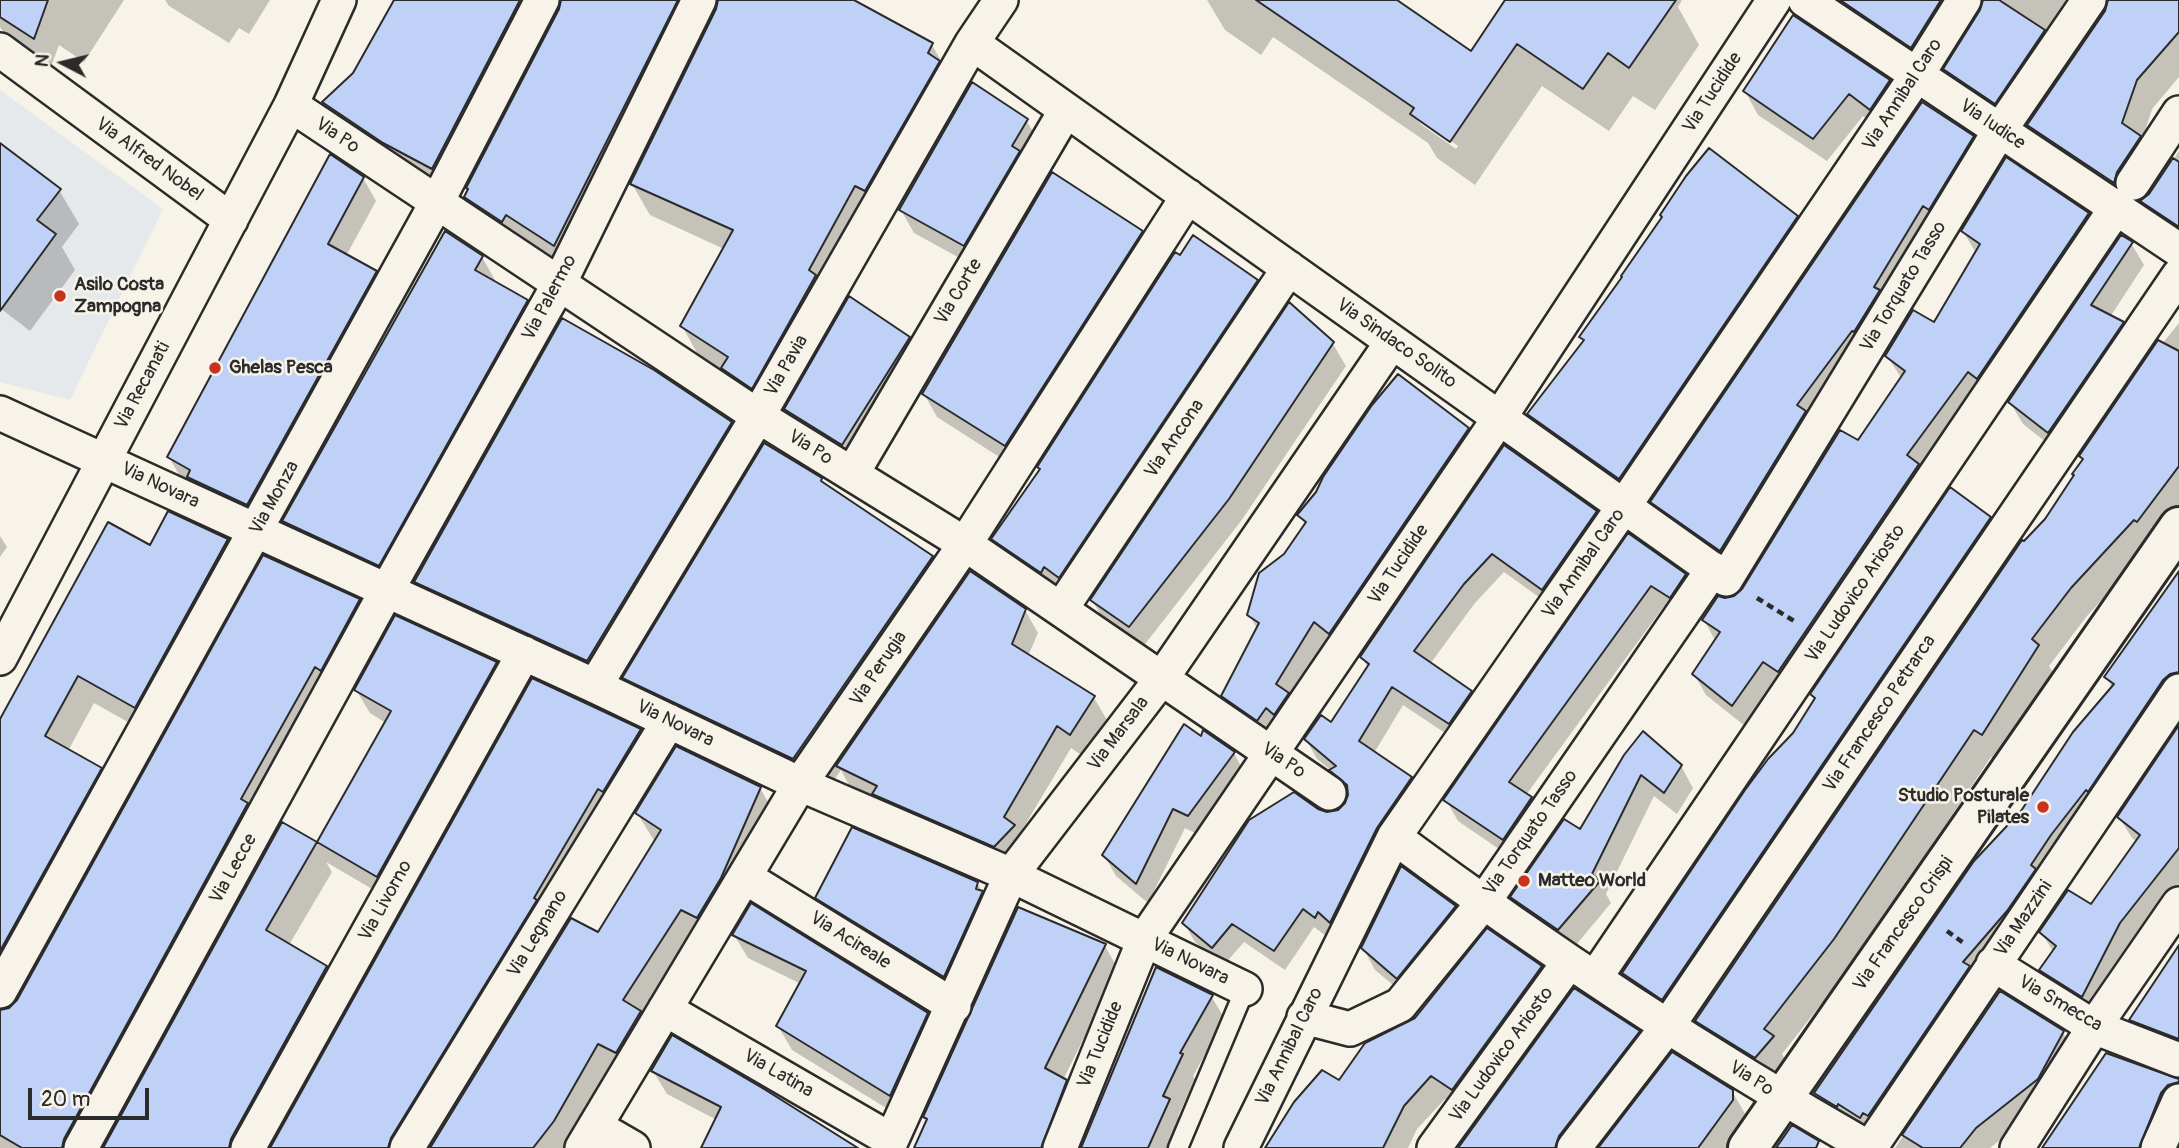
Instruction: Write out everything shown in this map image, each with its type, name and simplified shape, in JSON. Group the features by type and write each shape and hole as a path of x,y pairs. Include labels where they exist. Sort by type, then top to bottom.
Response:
{"street":[{"name":"Via Recanati","path":"0,658 291,105 339,0"},
{"name":"Via Monza","path":"0,991 437,202 542,0"},
{"name":"Via Palermo","path":"387,590 559,284 699,0"},
{"name":"Via Pavia","path":"595,685 758,416 972,43 1001,0"},
{"name":"Via Tucidide","path":"1060,1148 1144,940 1500,418 1774,0"},
{"name":"Via Iudice","path":"1805,0 2000,130 2124,196 2179,250"},
{"name":"Via Annibal Caro","path":"1241,1148 1394,837 1624,506 1917,75 1964,0"},
{"name":"Via Torquato Tasso","path":"1304,1017 1350,1030 1400,1006 1482,903 1720,574 2000,130 2089,0"},
{"name":"Via Sindaco Solito","path":"972,43 1720,574"},
{"name":"Via Alfred Nobel","path":"0,50 231,220"},
{"name":"Via Po","path":"291,105 758,416 965,544 1329,793"},
{"name":"Via Corte","path":"852,474 1066,110"},
{"name":"Via Ludovico Ariosto","path":"1434,1148 1582,970 1824,641 2179,113"},
{"name":"Via Perugia","path":"589,1137 800,785 965,544 1188,196"},
{"name":"Via Ancona","path":"1061,609 1289,268"},
{"name":"Via Francesco Petrarca","path":"1574,1148 1667,1027 2179,275"},
{"name":"Via Marsala","path":"889,1144 1011,876 1162,678 1392,342"},
{"name":"Via Novara","path":"0,413 595,685 800,785 1011,876 1245,989"},
{"name":"Via Francesco Crispi","path":"1748,1148 2179,527"},
{"name":"Via Lecce","path":"81,1148 387,590"},
{"name":"Via Livorno","path":"248,1148 524,653"},
{"name":"Via Mazzini","path":"1870,1148 2179,691"},
{"name":"Via Legnano","path":"407,1148 668,721"},
{"name":"Via Po","path":"1394,837 1482,903 1667,1027 1783,1099 1870,1148"},
{"name":"Via Acireale","path":"745,877 954,1006"},
{"path":"2017,1148 2094,1027 2179,904"},
{"name":"Via Smecca","path":"1993,964 2094,1027 2179,1060"},
{"name":"Via Latina","path":"665,1009 889,1144"},
{"path":"2158,1148 2179,1101"},
{"path":"589,1137 633,1148"}],"lane":[{"path":"1178,1148 1245,989"}],"path":[{"path":"1720,574 1824,641"},
{"path":"1915,908 1993,964"}],"shaded area":[{"name":"Asilo Costa Zampogna","path":"0,90 163,209 70,400 0,382"}],"building":[{"path":"0,0 48,0 34,39 0,17"},
{"path":"394,0 520,0 432,169 383,143 322,102 353,73"},
{"path":"561,0 678,0 554,246 506,215 502,222 464,197 468,189 466,188 559,9"},
{"path":"718,0 854,0 933,43 928,53 940,61 865,191 855,186 809,270 816,275 752,389 721,368 728,357 680,326 733,230 630,184"},
{"path":"1256,0 1397,0 1471,51 1505,0 1676,0 1629,68 1608,53 1583,89 1517,44 1450,142 1410,114 1414,108"},
{"path":"1840,0 1941,0 1911,48"},
{"path":"1983,0 1999,0 2045,30 1995,104 1943,69 1980,10"},
{"path":"2108,0 2179,0 2179,32 2137,80 2122,123 2141,136 2117,172 2114,183 2027,125 2105,11"},
{"path":"1793,15 1890,80 1870,110 1849,94 1813,139 1743,91"},
{"path":"972,82 1028,119 1012,146 1020,151 964,246 899,210"},
{"path":"1922,102 1974,136 1929,210 1923,206 1874,287 1880,290 1854,332 1852,331 1797,405 1806,411 1720,551 1650,502"},
{"path":"0,143 61,189 37,220 56,234 0,311"},
{"path":"1709,148 1798,216 1619,479 1527,414 1584,340 1579,337 1662,217 1660,215 1686,176"},
{"path":"330,154 364,177 328,244 377,271 247,505 187,477 190,470 167,457"},
{"path":"2006,157 2089,213 1977,379 1968,372 1907,455 1919,464 1778,672 1763,662 1732,706 1692,674 1720,632 1702,620 1718,596 1734,596 1742,589 1840,430 1858,440 1905,371 1885,356 1913,310 1934,322 1980,244 1961,231"},
{"path":"2173,158 2179,162 2179,227 2140,201 2149,194"},
{"path":"1052,172 1143,231 1005,446 922,394"},
{"path":"445,231 483,256 475,270 528,300 379,566 282,521"},
{"path":"1193,235 1258,280 1059,578 1044,567 1041,573 991,539 1040,469 1037,467 1175,252 1180,255"},
{"path":"2121,235 2133,242 2091,305 2124,322 2048,433 2008,402"},
{"path":"849,296 910,337 842,445 784,409"},
{"path":"1289,302 1334,342 1229,499 1129,627 1090,600"},
{"path":"562,318 654,370 732,422 587,661 414,582"},
{"path":"2158,340 2179,351 2179,466 2137,522 2134,520 2071,588 2032,639 2039,645 1982,735 1974,730 1834,939 1764,1029 1774,1036 1755,1058 1695,1021 2022,540 2045,519 2083,459 2079,456"},
{"path":"1398,374 1469,428 1329,634 1314,622 1276,684 1289,693 1274,715 1266,708 1257,721 1221,696 1259,623 1247,615 1259,573 1284,554 1306,522 1297,515 1316,492 1323,477 1372,405"},
{"path":"764,443 822,478 821,481 933,556 793,759 622,678"},
{"path":"1504,445 1597,511 1542,590 1492,554 1464,584 1414,651 1472,691 1449,724 1392,687 1359,741 1412,777 1377,828 1330,923 1318,912 1315,918 1303,909 1274,951 1232,924 1212,948 1182,923 1249,820 1294,792 1327,812 1338,810 1345,803 1347,785 1329,770 1336,766 1304,739 1321,715 1331,722 1369,664 1360,657"},
{"path":"1950,487 1991,517 1662,1000 1622,973 1745,790 1768,759 1793,733 1815,698 1810,694"},
{"path":"168,511 228,539 135,708 78,676 45,736 102,768 0,951 0,719 108,522 150,545"},
{"path":"1628,533 1686,574 1670,598 1651,586 1509,782 1532,797 1503,840 1443,800"},
{"path":"263,555 360,599 321,671 315,667 241,799 248,803 64,1139 62,1148 22,1148 0,1135 0,1010 9,1008 17,1000"},
{"path":"970,571 1026,609 1012,644 1095,696 1070,735 1057,726 1004,817 1015,825 994,847 872,794 877,786 836,766"},
{"path":"2179,571 2179,672 2170,674 2163,680 2088,792 2086,790 2051,835 2031,865 2036,869 2007,911 1963,962 1970,966 1868,1116 1863,1113 1860,1118 1814,1093 1974,861 2021,811 2073,732 2114,684 2104,677"},
{"path":"395,615 497,662 377,877 317,842 391,711 354,690"},
{"path":"532,678 641,729 603,792 598,789 534,898 537,900 391,1138 388,1148 270,1148"},
{"path":"1184,724 1201,736 1203,730 1235,752 1188,816 1173,809 1136,884 1102,855"},
{"path":"2179,725 2179,848 2120,923 2082,997 2039,970 2056,946 2039,932 2068,890 2091,904 2140,835 2117,817"},
{"path":"1643,731 1682,765 1664,793 1641,775 1592,874 1600,881 1558,930 1510,897 1564,819 1580,829 1624,755"},
{"path":"676,746 761,787 721,878 697,918 681,910 623,1000 641,1011 616,1053 598,1044 554,1121 533,1148 430,1148 571,918 598,932 661,830 635,813"},
{"path":"282,822 317,842 266,930 327,966 231,1139 229,1148 103,1148"},
{"path":"852,827 978,882 976,889 983,891 944,977 815,898"},
{"path":"1401,866 1456,906 1397,979 1361,948"},
{"path":"751,903 928,1013 890,1096 776,1026 806,971 732,935"},
{"path":"1018,907 1106,944 1045,1068 1067,1080 1041,1148 914,1148 927,1119 923,1117"},
{"path":"1487,928 1542,966 1452,1090 1431,1076 1404,1106 1383,1148 1265,1148 1294,1102 1322,1070 1339,1080 1365,1043 1415,1018"},
{"path":"2179,945 2179,1039 2129,1020"},
{"path":"1156,967 1213,995 1180,1053 1183,1054 1163,1096 1170,1099 1148,1148 1081,1148"},
{"path":"1574,988 1640,1031 1559,1136 1555,1148 1458,1148"},
{"path":"2000,991 2064,1031 2038,1079 1976,1128 1960,1148 1923,1148 1902,1135"},
{"path":"672,1035 858,1148 701,1148 721,1107 651,1071"},
{"path":"1672,1052 1733,1090 1733,1100 1698,1148 1598,1148"},
{"path":"2106,1053 2179,1079 2179,1082 2168,1085 2161,1093 2139,1148 2042,1148"},
{"path":"1792,1125 1819,1141 1816,1148 1776,1148"}],"place":[{"name":"Asilo Costa Zampogna","path":"60,296"},
{"name":"Ghelas Pesca","path":"215,368"},
{"name":"Studio Posturale Pilates","path":"2043,807"},
{"name":"Matteo World","path":"1524,881"}]}
